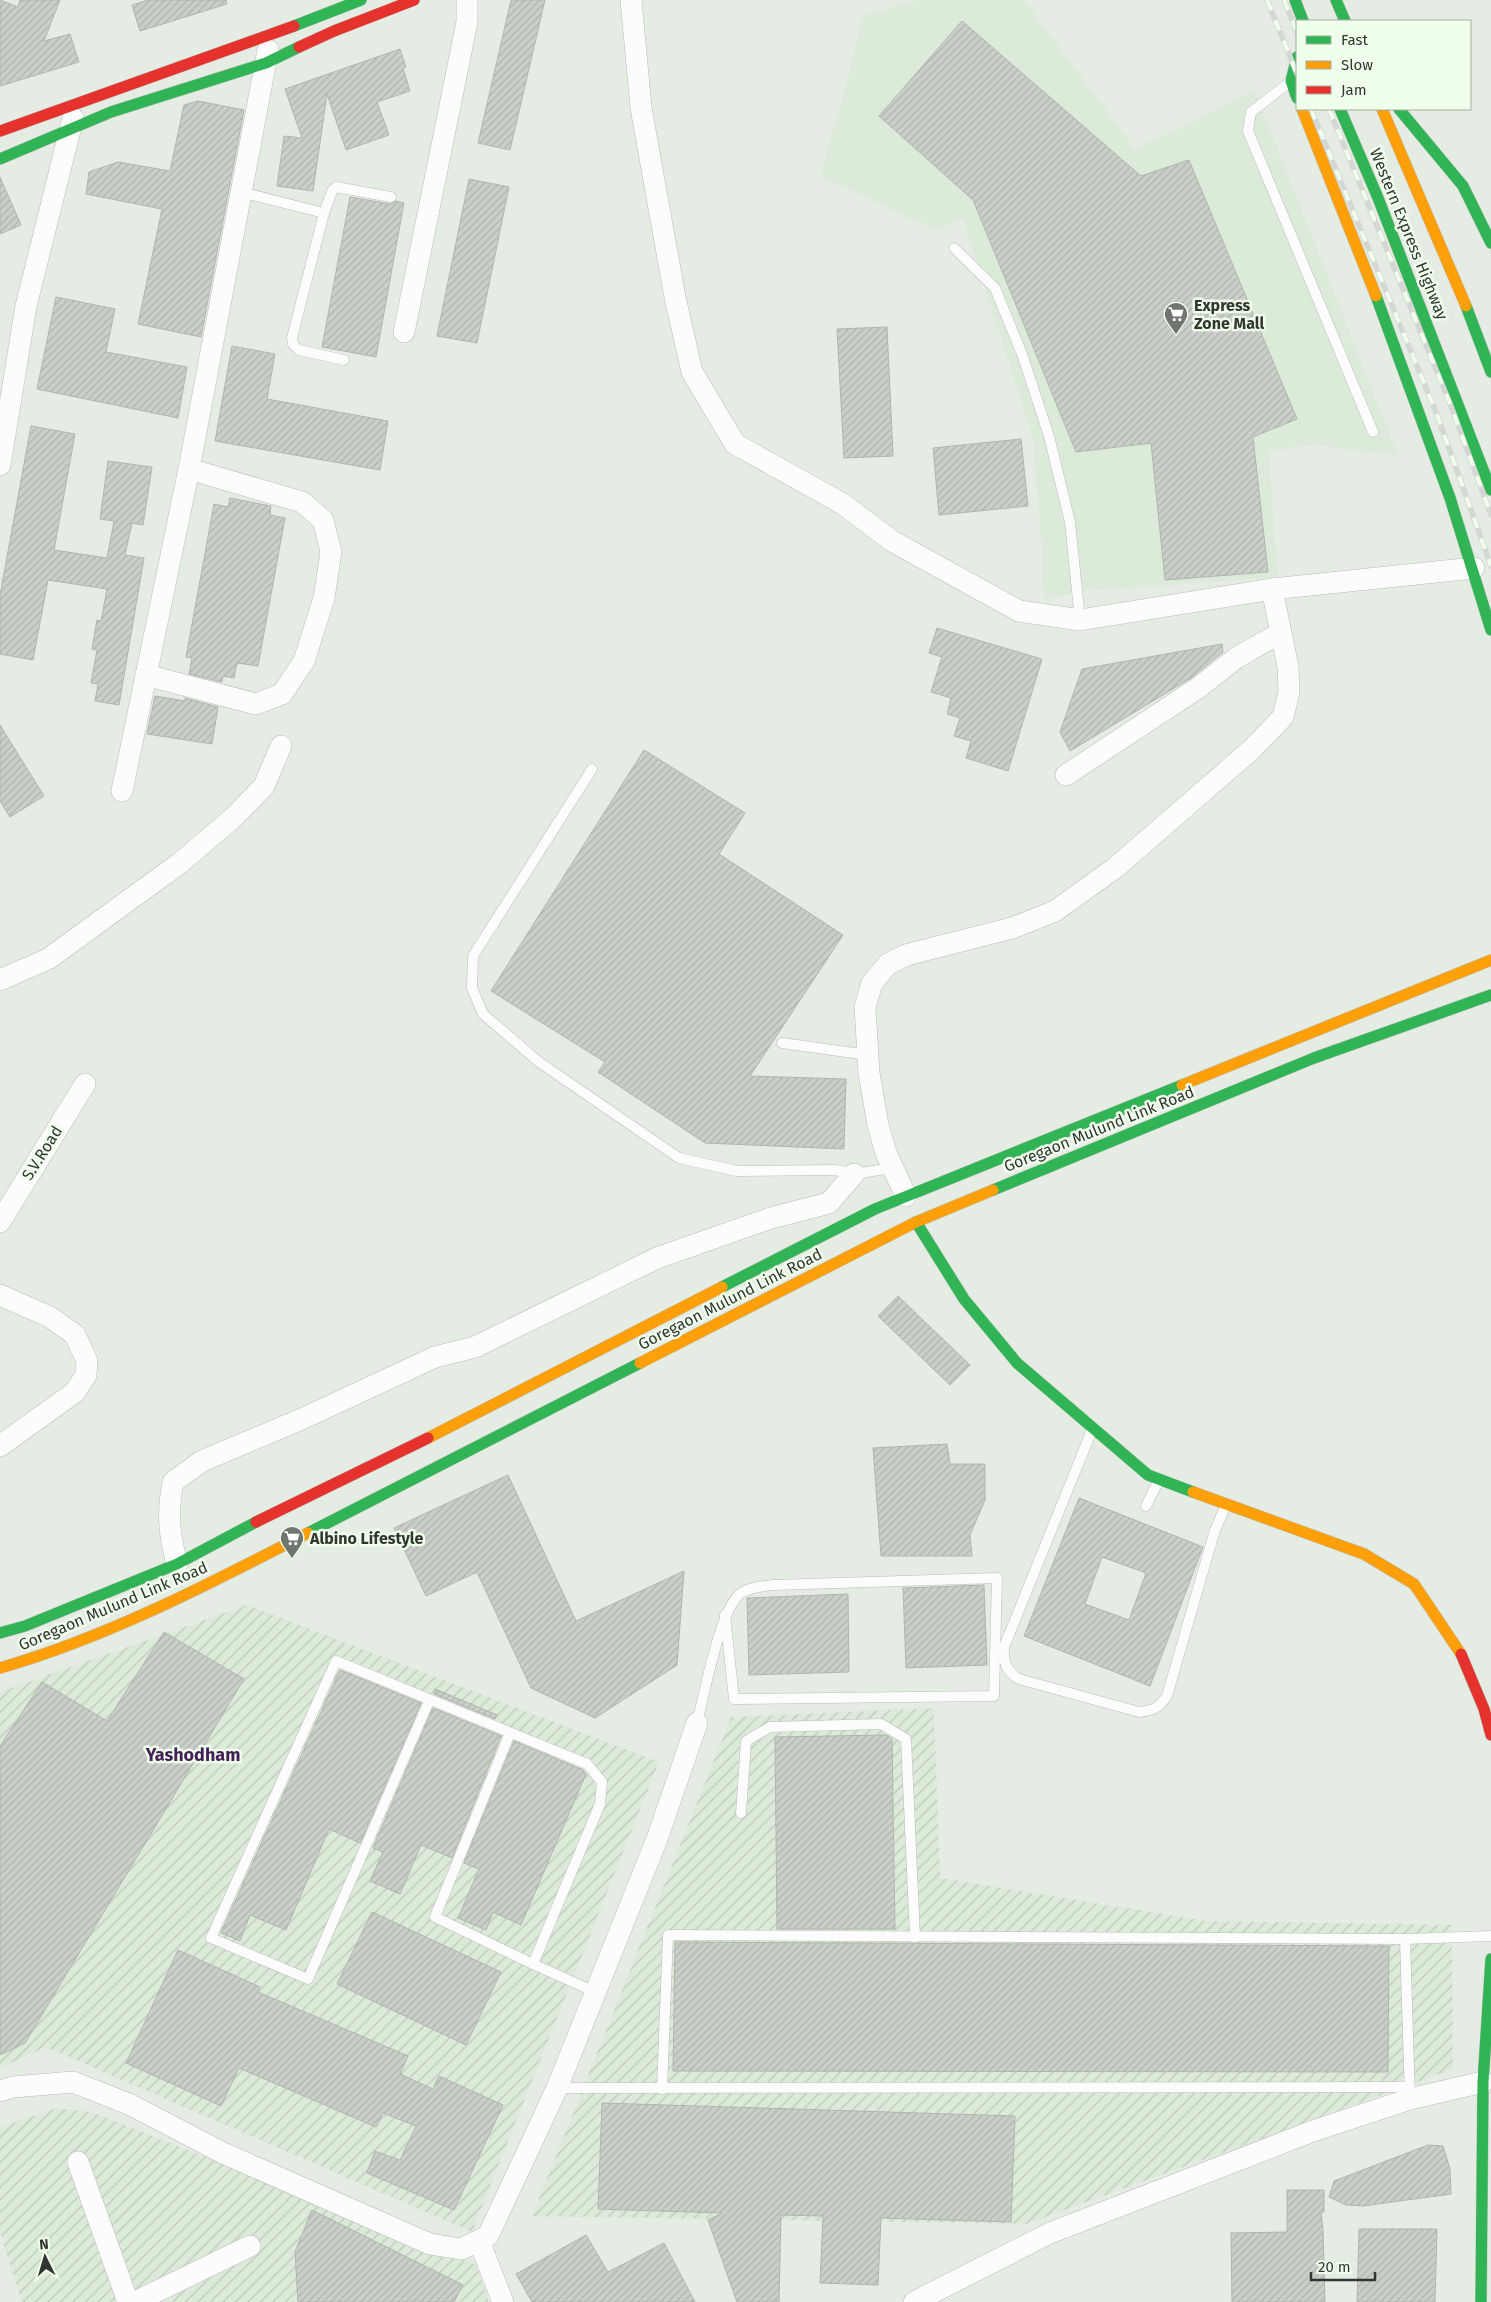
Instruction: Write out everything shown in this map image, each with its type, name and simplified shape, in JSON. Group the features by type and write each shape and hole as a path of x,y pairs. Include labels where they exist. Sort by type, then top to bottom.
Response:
{"main road":[{"path":"0,131 271,35 361,0"},
{"path":"0,159 111,112 266,63 334,32 414,0"},
{"path":"1295,0 1303,20"},
{"path":"1336,0 1345,20"},
{"path":"1296,60 1290,81 1296,96"},
{"path":"1302,110 1408,375 1474,568 1491,630"},
{"name":"Western Express Highway","path":"1340,110 1446,372 1491,490"},
{"name":"Western Express Highway","path":"1382,110 1457,283 1491,372"},
{"path":"1400,110 1463,186 1491,243"},
{"name":"Goregaon Mulund Link Road","path":"0,1633 25,1626 177,1564 254,1528 875,1209 1491,960"},
{"name":"Goregaon Mulund Link Road","path":"0,1668 34,1658 182,1598 265,1551 916,1222 1314,1058 1491,995"},
{"path":"916,1222 964,1299 1017,1363 1148,1475 1364,1554 1414,1584 1466,1663 1484,1709 1491,1735"},
{"path":"1481,2302 1483,2082 1491,1958"}],"street":[{"path":"404,332 467,22 467,0"},
{"path":"631,0 641,108 675,297 692,372 735,444 843,504 892,541 1019,611 1080,620 1272,589 1474,568"},
{"path":"122,791 189,469 271,35"},
{"path":"0,465 26,306 76,104"},
{"path":"146,675 256,704 282,694 304,661 324,598 331,552 323,520 302,502 189,469"},
{"path":"906,1196 886,1153 878,1125 868,1055 865,1007 872,983 888,964 906,954 1012,928 1055,910 1115,868 1251,750 1283,717 1289,692 1288,667 1272,589"},
{"path":"1066,775 1198,688 1236,658 1280,633"},
{"path":"0,980 48,959 180,863 234,816 264,786 281,746"},
{"name":"S.V.Road","path":"0,1222 85,1084"},
{"path":"177,1564 169,1535 168,1510 173,1482 202,1461 304,1418 419,1364 474,1347 657,1258 771,1218 829,1203 854,1174"},
{"path":"0,1295 50,1317 75,1335 87,1361 86,1375 75,1392 0,1446"},
{"path":"0,2091 13,2087 73,2082 131,2105 222,2153 430,2244 461,2250 479,2241 488,2236 557,2088 656,1839 697,1723"},
{"path":"914,2302 1050,2233 1410,2093 1483,2082"},
{"path":"78,2162 128,2302"},
{"path":"479,2241 502,2302"},
{"path":"135,2302 250,2246"}],"lane":[{"path":"1290,81 1251,112 1248,130 1373,432"},
{"path":"344,360 299,350 293,344 292,338 324,213 332,191 336,187 391,197"},
{"path":"241,192 324,213"},
{"path":"954,248 995,288 1022,354 1049,436 1070,522 1080,620"},
{"path":"592,769 473,956 472,988 483,1014 539,1062 679,1158 737,1171 836,1170 854,1174 892,1168"},
{"path":"782,1043 868,1055"},
{"path":"1092,1428 1004,1647 1006,1666 1011,1674 1019,1678 1139,1712 1152,1711 1161,1705 1166,1696 1215,1530 1226,1505"},
{"path":"1146,1506 1159,1480"},
{"path":"697,1723 725,1615 740,1594 766,1586 997,1578 994,1696 734,1699 725,1615"},
{"path":"429,1701 308,1979 212,1938 336,1661 429,1701 587,1764 602,1782 600,1804 533,1964"},
{"path":"741,1813 746,1741 770,1727 881,1724 906,1739 915,1936"},
{"path":"510,1733 435,1917 595,1992"},
{"path":"662,2089 668,1935 1405,1939 1491,1936"},
{"path":"557,2088 1410,2093 1405,1939"}],"shaded area":[{"name":"Express Zone Mall","path":"915,0 1024,0 1135,149 1255,91 1398,456 1317,445 1269,450 1277,577 1084,591 1045,599 1034,441 963,219 935,230 821,176 864,16"},
{"path":"247,1605 659,1762 472,2232 46,2047 0,2068 0,1692"},
{"path":"934,1708 940,1878 1206,1921 1452,1925 1453,2069 1026,2224 532,2216 731,1717"},
{"path":"57,2108 95,2113 476,2265 489,2302 22,2302 0,2233 0,2127"}],"building":[{"path":"0,0 18,7 20,0 60,0 44,41 70,34 79,62 0,86"},
{"path":"148,0 226,0 227,4 140,31 132,5"},
{"path":"511,0 545,0 510,150 478,143"},
{"path":"962,21 1141,176 1189,160 1297,419 1253,437 1268,572 1165,580 1151,443 1076,452 973,200 879,116"},
{"path":"400,49 406,67 403,68 410,91 377,102 389,135 346,150 327,94 313,191 277,186 284,136 302,138 285,89"},
{"path":"198,101 244,110 201,337 138,324 162,209 86,194 89,172 118,162 170,171 184,105"},
{"path":"0,177 21,225 0,234"},
{"path":"469,179 509,187 477,343 437,336"},
{"path":"350,197 390,204 396,201 404,203 376,357 322,347"},
{"path":"56,297 115,309 106,352 187,367 178,418 37,389"},
{"path":"887,327 893,456 844,458 837,329"},
{"path":"232,346 275,354 267,399 388,421 380,470 215,441"},
{"path":"31,426 75,434 54,550 107,558 114,521 100,519 108,461 152,467 143,525 132,523 125,555 144,558 119,705 95,701 98,684 91,683 97,650 92,649 97,620 101,621 107,589 48,580 33,660 0,654 0,595"},
{"path":"1021,439 1028,506 939,515 933,448"},
{"path":"230,498 271,506 270,515 285,518 258,666 237,663 234,678 223,676 222,682 189,674 192,658 186,657 214,504 228,507"},
{"path":"937,628 1042,659 1008,771 966,758 971,741 954,736 960,718 947,714 951,698 931,692 942,657 929,653"},
{"path":"1222,644 1223,652 1191,678 1070,751 1060,732 1082,669"},
{"path":"155,696 185,701 185,698 218,707 212,744 147,734"},
{"path":"0,725 44,796 10,817 0,801"},
{"path":"644,750 745,813 719,854 843,935 750,1076 846,1079 844,1149 705,1143 598,1072 605,1062 491,991"},
{"path":"898,1296 970,1365 950,1385 878,1316"},
{"path":"947,1444 950,1464 985,1464 985,1500 970,1535 972,1556 881,1556 873,1448"},
{"path":"508,1475 576,1621 684,1571 677,1665 595,1718 531,1688 477,1572 426,1596 394,1528"},
{"path":"1079,1498 1203,1547 1150,1686 1024,1636","holes":["1102,1557 1146,1573 1129,1620 1085,1604"]},
{"path":"984,1585 987,1665 906,1668 903,1588"},
{"path":"848,1594 849,1672 749,1675 747,1598"},
{"path":"164,1632 244,1679 25,2043 0,2055 0,1746 42,1682 107,1721"},
{"path":"340,1670 421,1703 360,1843 329,1829 286,1930 250,1915 240,1941 221,1933"},
{"path":"435,1689 497,1715 495,1719 434,1694"},
{"path":"433,1708 501,1736 452,1858 421,1845 400,1894 370,1881 383,1852 373,1848"},
{"path":"886,1735 892,1739 895,1929 777,1929 775,1737"},
{"path":"514,1741 583,1770 586,1774 521,1925 493,1912 486,1930 458,1918 479,1869 464,1863"},
{"path":"372,1912 501,1972 466,2045 337,1984"},
{"path":"675,1942 1389,1946 1388,2072 673,2071"},
{"path":"178,1950 260,1987 258,1992 408,2056 400,2074 433,2089 439,2076 503,2105 454,2210 367,2173 375,2151 400,2160 416,2126 383,2113 376,2127 239,2068 221,2106 126,2063"},
{"path":"602,2103 1015,2116 1011,2222 881,2218 878,2285 820,2283 823,2216 781,2215 779,2302 737,2302 708,2220 722,2213 598,2209"},
{"path":"1428,2145 1443,2146 1450,2169 1451,2194 1363,2206 1346,2205 1329,2197 1334,2181"},
{"path":"1287,2190 1324,2190 1324,2212 1321,2212 1325,2302 1232,2302 1231,2233 1287,2232"},
{"path":"312,2210 463,2285 454,2302 298,2302 295,2252"},
{"path":"1359,2229 1437,2229 1435,2302 1357,2302"},
{"path":"586,2235 608,2272 664,2243 695,2302 532,2302 516,2274"}],"railway":[{"path":"1267,0 1296,72"},
{"path":"1284,0 1296,30"},
{"path":"1311,110 1436,412 1491,566"},
{"path":"1329,110 1451,406 1491,515"}],"traffic: fast":[{"path":"294,26 361,0"},
{"path":"1295,0 1303,20"},
{"path":"1336,0 1345,20"},
{"path":"0,159 111,112 266,63 299,47"},
{"path":"1296,61 1291,81 1296,95"},
{"path":"1340,110 1378,198 1491,490"},
{"path":"1400,110 1463,186 1491,243"},
{"path":"1376,296 1450,498 1491,630"},
{"path":"1466,306 1491,372"},
{"path":"993,1190 1314,1058 1491,995"},
{"path":"722,1287 875,1209 1182,1085"},
{"path":"916,1222 964,1299 1017,1363 1148,1475 1193,1492"},
{"path":"308,1533 640,1363"},
{"path":"0,1633 25,1626 177,1564 256,1522"},
{"path":"1481,2302 1483,2082 1491,1959"}],"traffic: slow":[{"path":"1302,110 1376,296"},
{"path":"1382,110 1466,306"},
{"path":"1182,1085 1491,960"},
{"path":"640,1363 916,1222 993,1190"},
{"path":"428,1438 722,1287"},
{"path":"1193,1492 1364,1554 1414,1584 1461,1654"},
{"path":"0,1668 80,1641 119,1625 196,1590 308,1533"}],"traffic: jam":[{"path":"299,47 334,31 414,0"},
{"path":"0,131 294,26"},
{"path":"256,1522 428,1438"},
{"path":"1461,1654 1484,1709 1491,1735"}],"place":[{"name":"Express Zone Mall","path":"1176,335"},
{"name":"Albino Lifestyle","path":"292,1559"}],"district":[{"name":"Yashodham","path":"193,1755"}]}
